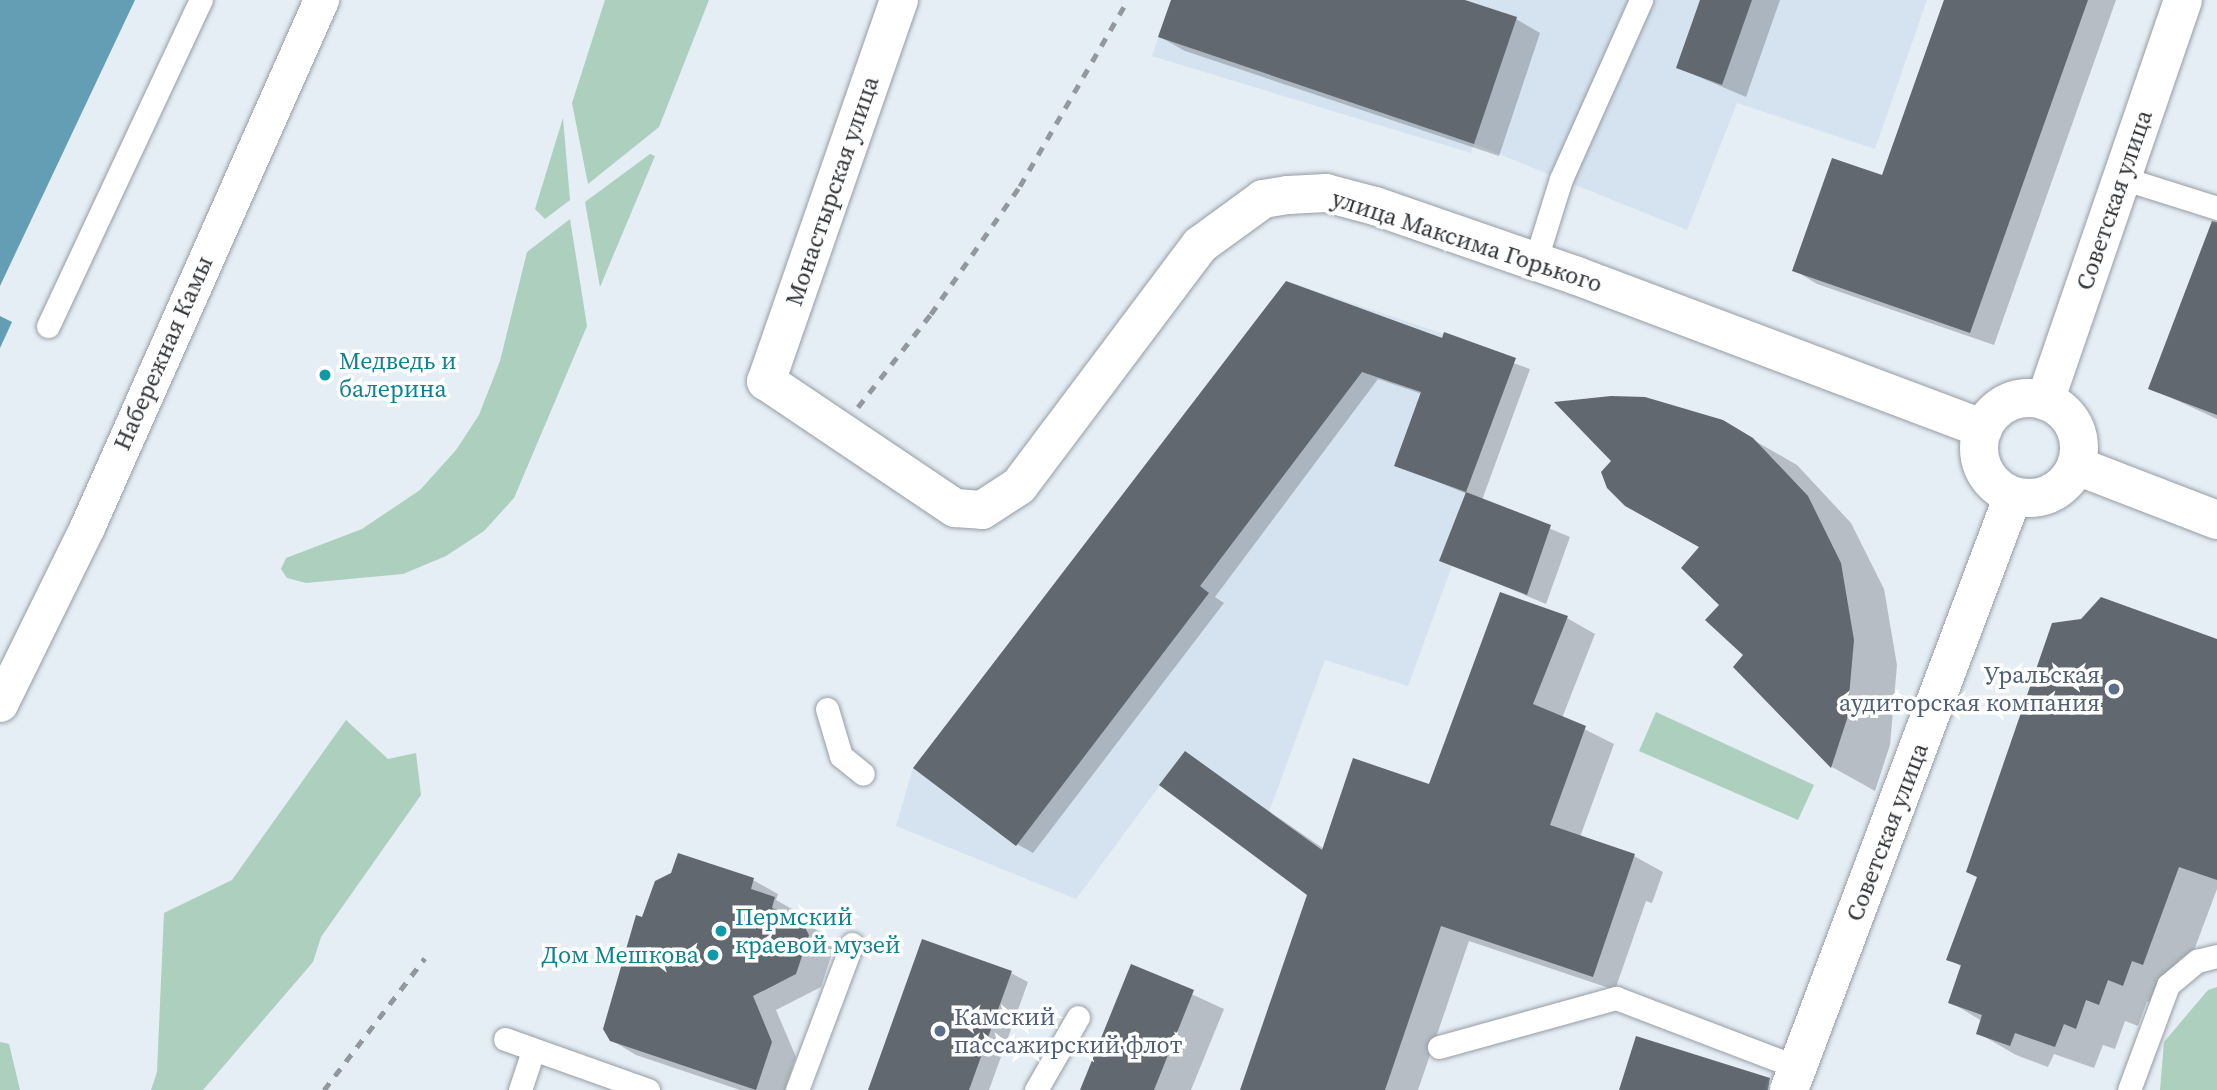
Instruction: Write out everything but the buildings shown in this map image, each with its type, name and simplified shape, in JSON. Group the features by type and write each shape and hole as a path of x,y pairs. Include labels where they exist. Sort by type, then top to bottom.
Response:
{"street":[{"name":"Набережная Камы","path":"0,704 87,527 321,0"},
{"name":"Монастырская улица","path":"899,0 766,381 955,508 982,510 1019,486"},
{"name":"Советская улица","path":"2045,401 2183,0"},
{"name":"улица Максима Горького","path":"1019,486 1200,246 1263,199 1326,193 1376,206 1535,262 1983,429"},
{"path":"2016,400 2045,401 2057,406 2075,427 2079,440 2077,466 2057,490 2043,496 2012,496 1998,488 1984,469 1979,445 1983,429 1990,416 2016,400"},
{"path":"2077,466 2217,520"},
{"name":"Советская улица","path":"1793,1078 2012,496"}],"lane":[{"path":"48,326 201,0"},
{"path":"1535,262 1561,179 1642,0"},
{"path":"2122,178 2217,208"},
{"path":"827,709 841,756 863,774"},
{"path":"797,1090 852,944"},
{"path":"2129,1090 2168,985 2197,961 2217,956"},
{"path":"1439,1046 1616,998 1793,1078"},
{"path":"1035,1090 1078,1017"},
{"path":"505,1040 648,1090"},
{"path":"520,1090 533,1051"}],"shaded area":[{"path":"1171,0 1927,0 1875,149 1737,103 1687,230 1474,144 1471,153 1152,56"},
{"path":"1286,281 1516,358 1439,562 1452,566 1408,686 1325,660 1269,812 1160,785 1076,899 896,826 913,768"}],"green space":[{"path":"605,0 709,0 659,127 588,184 572,103"},
{"path":"563,118 570,200 545,219 535,209"},
{"path":"650,154 655,156 600,287 585,202"},
{"path":"570,219 587,326 514,498 484,531 446,556 403,574 306,583 287,578 281,569 286,558 362,529 420,490 456,450 479,415 500,361 527,252"},
{"path":"1656,712 1814,785 1798,820 1639,751"},
{"path":"346,720 388,759 416,753 421,795 321,937 313,962 203,1090 151,1090 157,1072 164,913 232,880"},
{"path":"2217,987 2217,1090 2160,1090 2164,1042 2208,990"},
{"path":"0,1042 9,1044 20,1090 0,1090"}],"water":[{"path":"0,0 135,0 0,286"},
{"path":"0,316 12,322 0,348"}],"railway":[{"path":"858,407 931,314 1020,186 1128,0"},
{"path":"324,1090 425,958"}],"place":[{"name":"Медведь и балерина","path":"325,375"},
{"name":"Уральская аудиторская компания","path":"2114,689"},
{"name":"Пермский краевой музей","path":"721,931"},
{"name":"Дом Мешкова","path":"713,955"},
{"name":"Камский пассажирский флот","path":"940,1031"}]}
